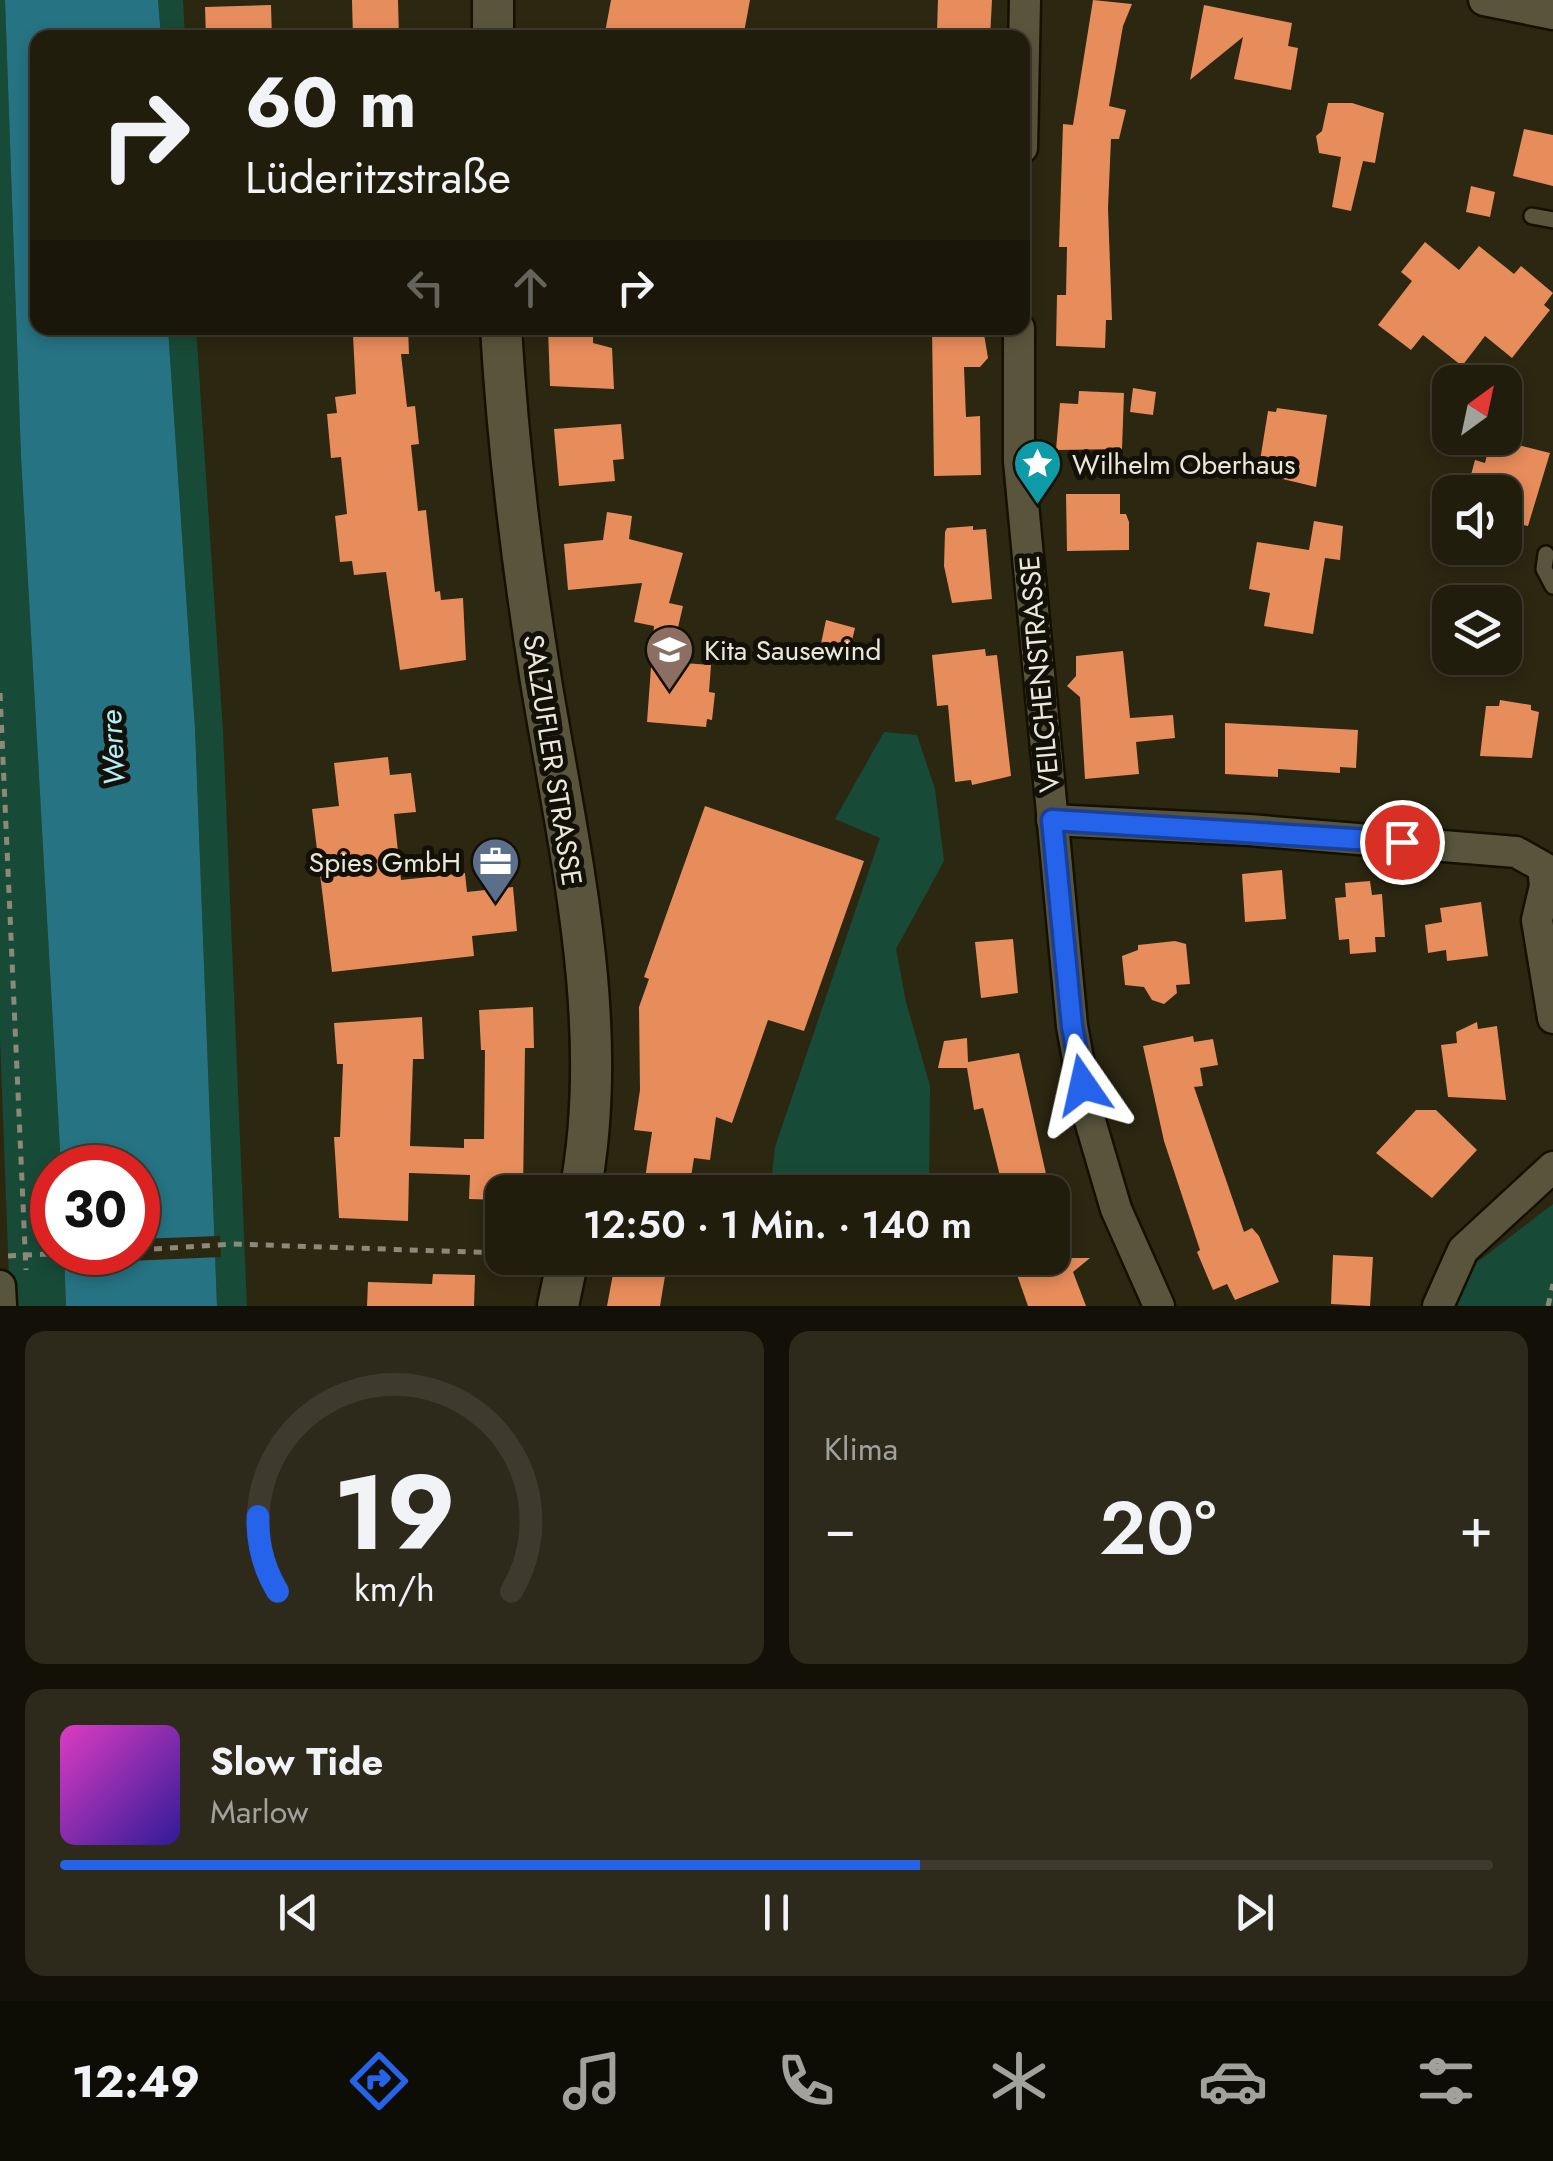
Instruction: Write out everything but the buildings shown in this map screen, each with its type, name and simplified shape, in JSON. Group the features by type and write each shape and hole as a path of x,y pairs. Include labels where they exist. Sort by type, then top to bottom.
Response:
{"main road":[{"path":"493,0 493,30"},
{"name":"SALZUFLER STRASSE","path":"502,335 518,529 574,886 590,1036 590,1106 582,1175"},
{"path":"558,1306 564,1275"}],"street":[{"path":"1024,30 1025,0"},
{"path":"1484,0 1553,14"},
{"name":"VEILCHENSTRASSE","path":"1019,335 1019,461 1072,1026 1088,1114 1116,1209 1159,1306"},
{"path":"1052,820 1249,830 1516,852 1548,873 1537,920 1553,1018"},
{"path":"1438,1306 1464,1250 1553,1167"},
{"path":"1,1306 13,1279"}],"lane":[{"path":"1532,216 1553,220"},
{"path":"1546,554 1544,569 1553,586"}],"path":[{"path":"0,693 26,1255 13,1279"},
{"path":"160,1249 233,1244 485,1252"},
{"path":"0,1256 30,1255"},
{"path":"1548,1306 1553,1284"}],"green space":[{"path":"0,0 5,0 21,457 60,1145 30,1145 30,1275 65,1275 66,1306 11,1306 0,1040"},
{"path":"158,0 183,0 185,30 160,30"},
{"path":"168,335 196,335 223,731 247,1306 217,1306 195,728"},
{"path":"884,732 917,735 935,789 944,861 896,949 906,1002 930,1086 929,1175 772,1175 775,1147 880,838 835,819"},
{"path":"1553,1204 1553,1306 1457,1306 1467,1270"}],"water":[{"name":"Werre","path":"5,0 158,0 160,30 30,30 30,335 168,335 195,728 217,1306 66,1306 65,1275 160,1275 160,1145 60,1145 21,457"}],"pier":[{"path":"220,1236 221,1257 160,1260 160,1238"}],"place":[{"name":"Wilhelm Oberhaus","path":"1037,506"},
{"name":"Kita Sausewind","path":"669,692"},
{"name":"Spies GmbH","path":"496,904"}],"route":[{"path":"1083,1085 1072,1026 1052,820 1402,842"}]}
